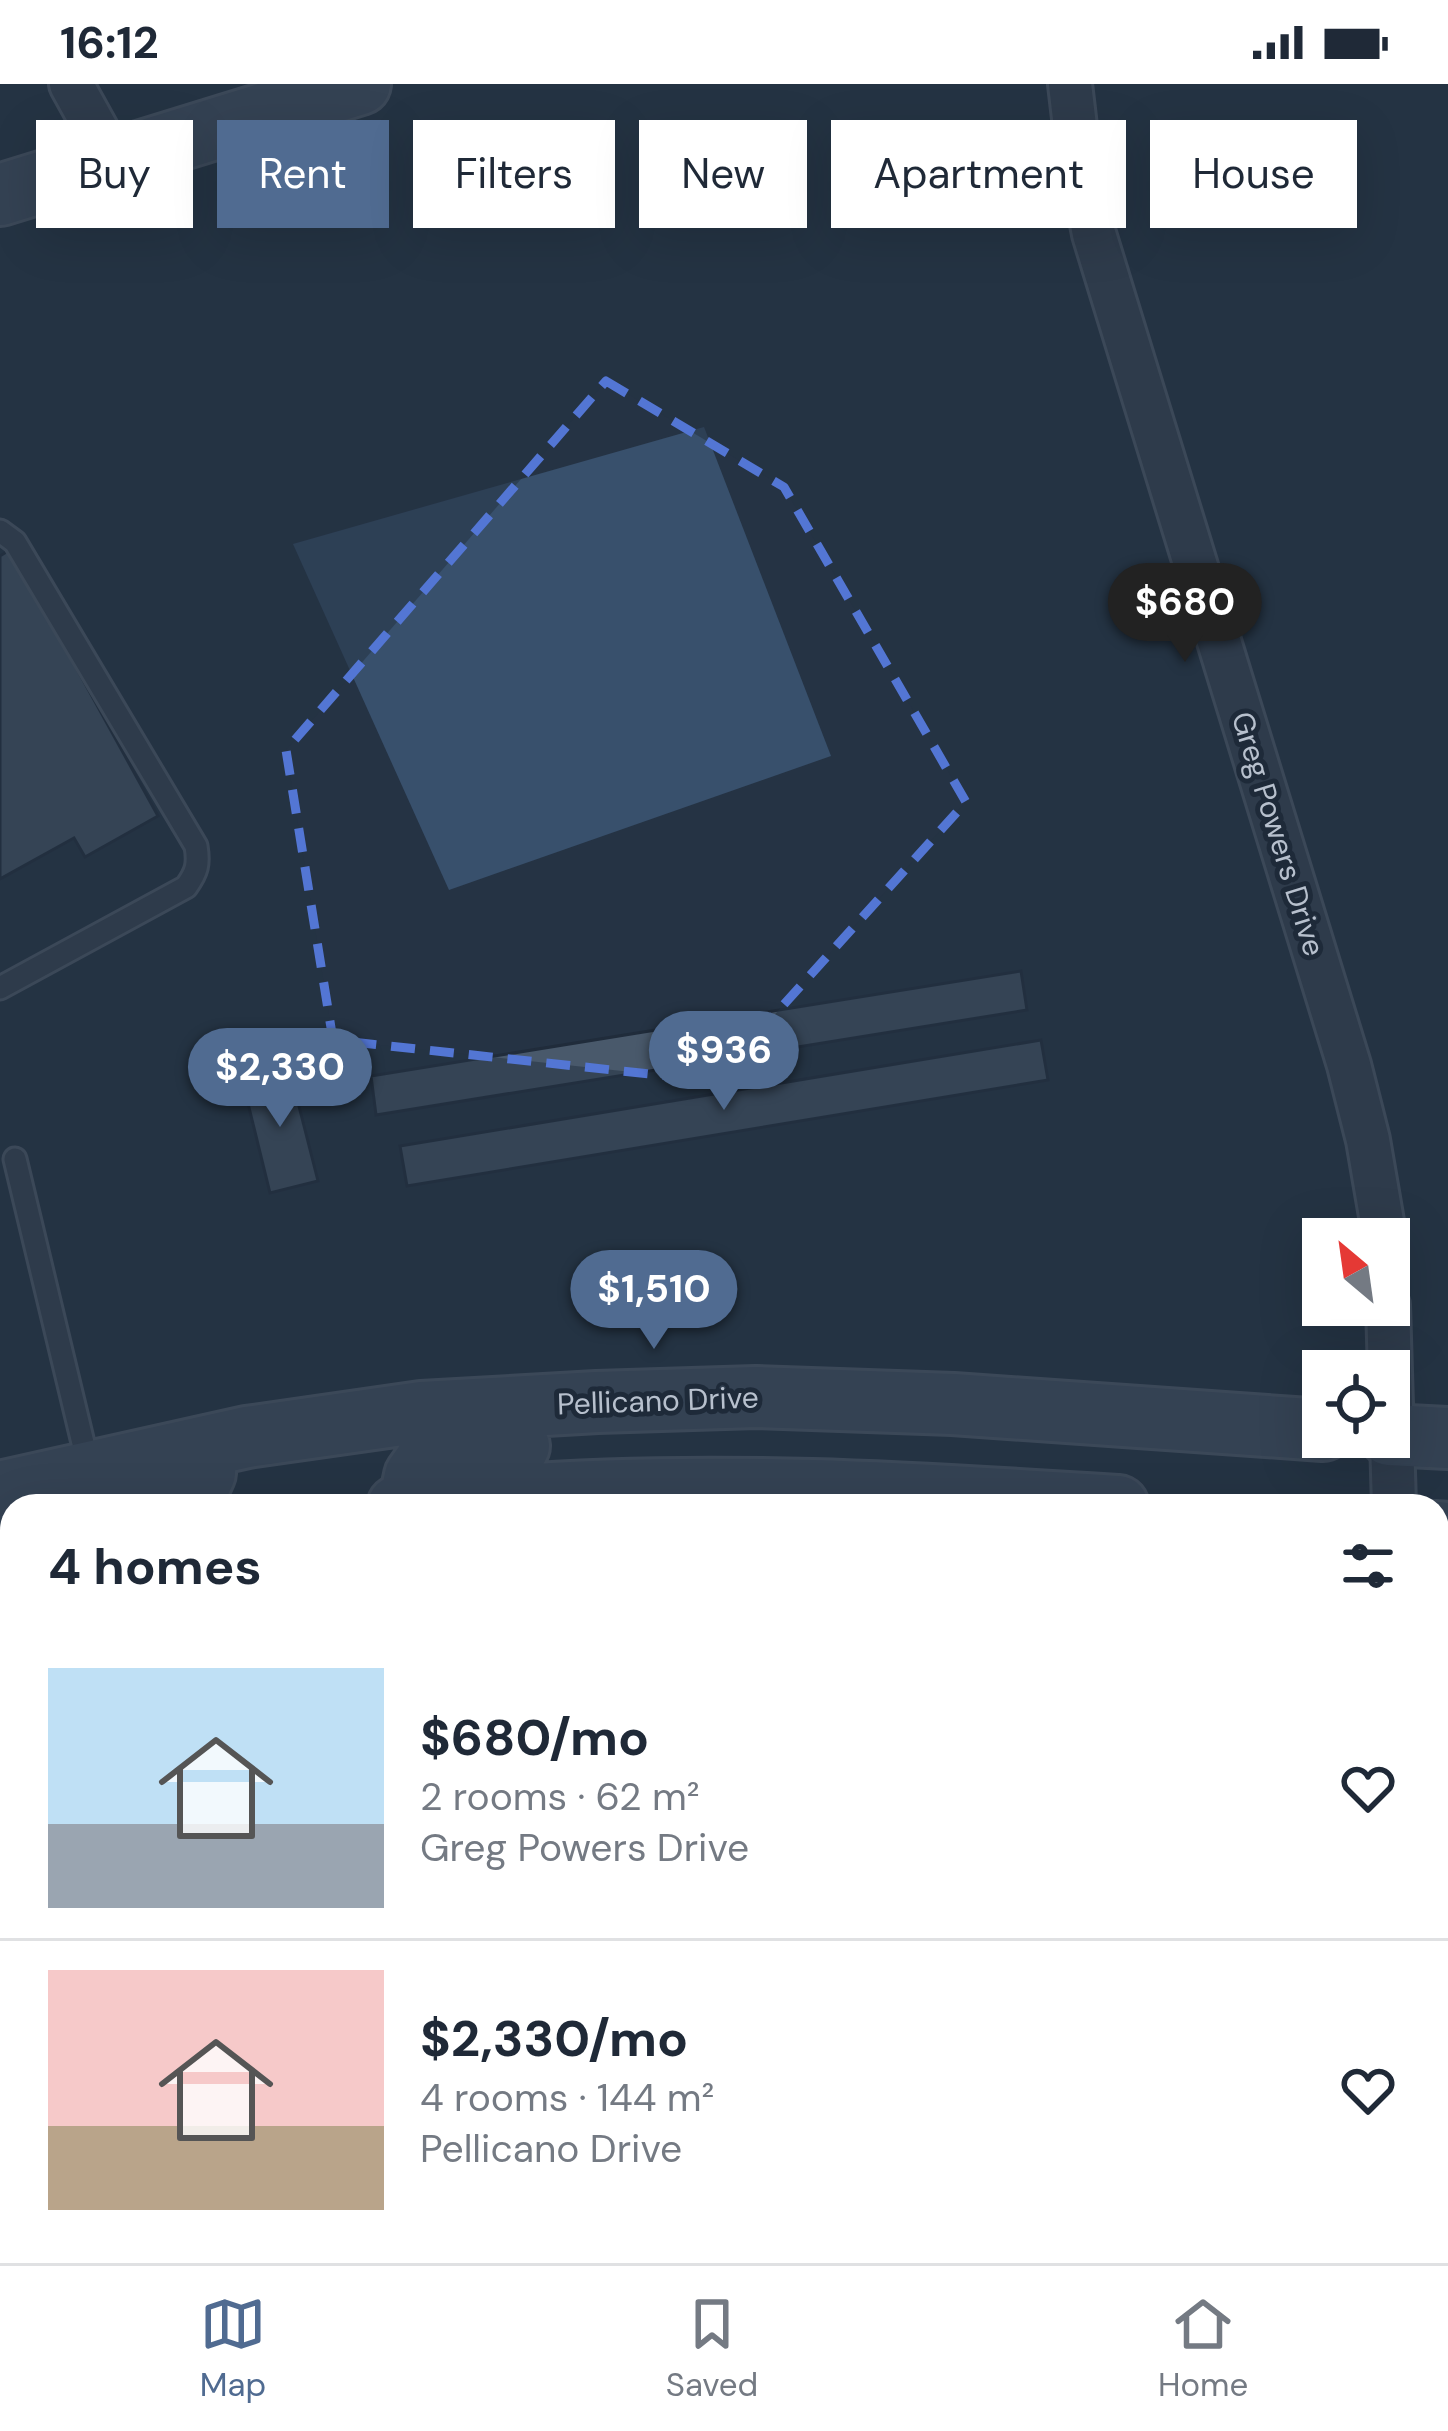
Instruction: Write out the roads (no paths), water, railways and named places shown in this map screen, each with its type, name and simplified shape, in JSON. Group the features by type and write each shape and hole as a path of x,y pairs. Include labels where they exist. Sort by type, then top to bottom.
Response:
{"main road":[{"path":"193,134 360,84"},
{"path":"0,195 36,183"},
{"path":"408,1494 430,1455 455,1449 636,1440 685,1428 756,1396"},
{"name":"Pellicano Drive","path":"0,1492 247,1437 422,1412 756,1396 953,1404 1302,1429"},
{"path":"182,1494 198,1488 206,1473 206,1448"},
{"path":"539,1494 600,1489 878,1494"}],"street":[{"path":"71,84 91,120"},
{"name":"Greg Powers Drive","path":"1070,84 1094,234 1349,1065 1381,1218"},
{"path":"1397,1494 1405,1458"}],"lane":[{"path":"0,531 15,542 196,846 199,861 186,886 0,988"},
{"path":"15,1159 90,1472"}],"water":[{"path":"704,427 831,756 449,890 293,544"}]}
